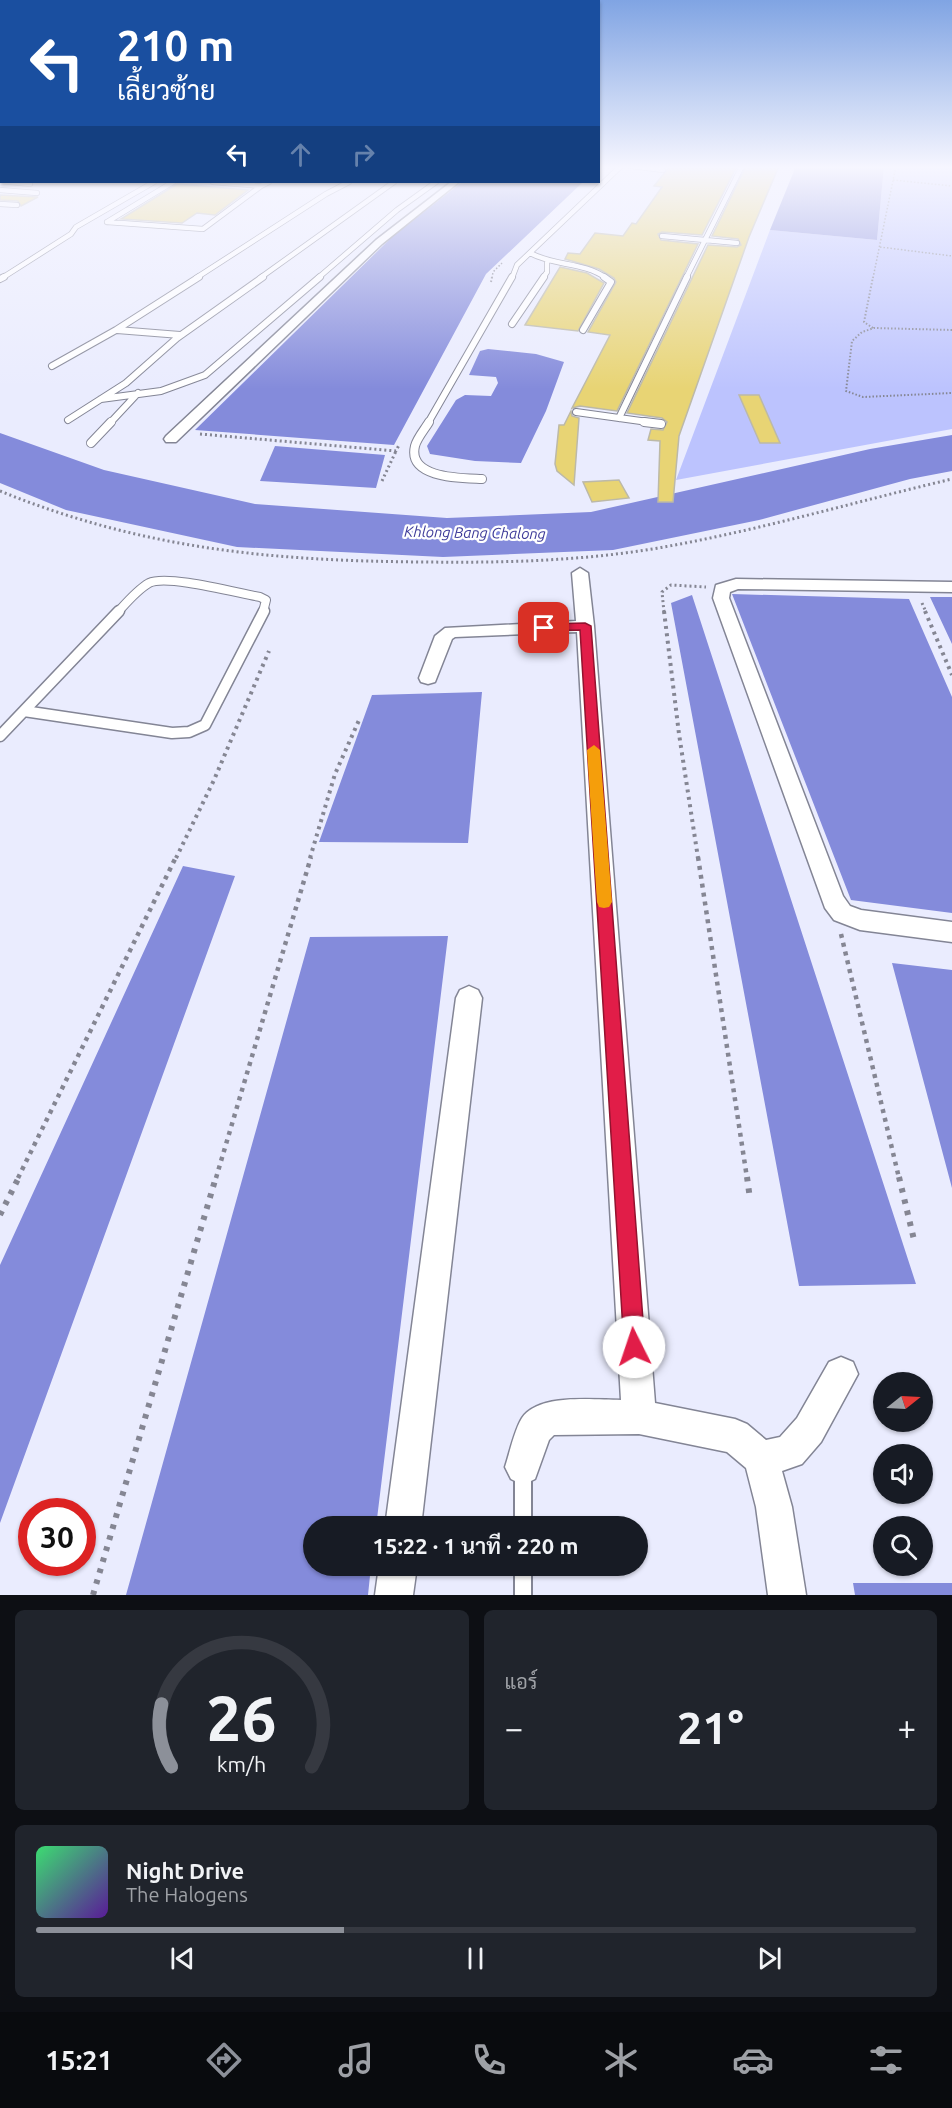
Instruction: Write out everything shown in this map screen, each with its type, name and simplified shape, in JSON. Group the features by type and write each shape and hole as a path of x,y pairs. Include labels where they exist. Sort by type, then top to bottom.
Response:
{"street":[{"path":"171,440 381,240"},
{"path":"580,573 639,1417"},
{"path":"952,587 736,584 722,589 721,598 833,901 842,913 860,920 952,932"},
{"path":"428,678 444,636 451,632 585,626"},
{"path":"404,1516 469,998"},
{"path":"761,1458 790,1452 809,1430 841,1374"},
{"path":"523,1467 535,1430 548,1418 639,1417 735,1436 761,1458 774,1507 787,1595"},
{"path":"394,1595 397,1576"}],"lane":[{"path":"0,279 61,240"},
{"path":"52,366 116,330 254,240"},
{"path":"68,420 126,383 180,335 312,240"},
{"path":"101,399 160,391 205,375 362,240"},
{"path":"482,479 438,475 418,465 414,452 470,349 508,286 517,264 543,240"},
{"path":"619,418 704,240"},
{"path":"709,240 737,243"},
{"path":"530,253 547,262 603,273 611,282 583,330"},
{"path":"512,324 547,272 547,262"},
{"path":"116,330 180,335"},
{"path":"92,442 138,393"},
{"path":"576,412 661,424"},
{"path":"0,736 138,591 150,582 171,580 266,600 266,607 205,725 189,732 172,733 24,711"},
{"path":"523,1467 523,1516"},
{"path":"523,1576 523,1595"}],"path":[{"path":"874,328 864,322 881,240"},
{"path":"880,247 952,256"},
{"path":"491,283 493,272 510,256"},
{"path":"952,330 874,328 862,333 852,341 846,391 863,397 952,393"},
{"path":"190,434 396,451"},
{"path":"382,481 401,441"},
{"path":"0,491 60,514 209,550 304,558 465,563 549,559 664,547 829,510 952,479"},
{"path":"722,589 671,585 662,592 679,734 750,1199"},
{"path":"914,586 952,675"},
{"path":"0,1215 214,780 269,651"},
{"path":"93,1595 335,774 360,718"},
{"path":"833,901 915,1244"}],"shaded area":[{"path":"766,240 952,240 952,429 676,480"}],"water":[{"path":"388,240 521,240 486,274 394,445 195,430"},
{"path":"488,349 536,354 564,362 546,411 521,463 475,461 430,454 427,446 456,400 465,395 491,396 498,383 496,377 469,375 480,351"},
{"name":"Khlong Bang Chalong","path":"0,433 104,470 255,504 447,518 591,512 870,449 952,435 952,471 910,479 759,520 613,550 443,557 237,547 66,510 0,483"},
{"path":"275,446 385,455 376,488 260,481"},
{"path":"732,594 909,599 952,697 952,913 851,900"},
{"path":"692,595 916,1284 799,1286 671,603"},
{"path":"930,597 952,597 952,644"},
{"path":"482,692 468,843 319,842 372,695"},
{"path":"183,866 235,876 0,1523 0,1265"},
{"path":"448,936 377,1516 303,1516 303,1576 370,1576 368,1595 126,1595 310,937"},
{"path":"892,963 952,970 952,1188"},
{"path":"853,1583 952,1583 952,1595 855,1595"}],"building":[{"path":"590,240 665,240 698,244 617,411 580,406 572,408 610,335 588,332 616,282 614,278 599,269 565,259 568,253 580,254"},
{"path":"739,240 748,240 679,436 673,502 658,502 660,441 648,440 651,429 663,430 667,422 662,418 627,413 708,245 737,247 741,245"},
{"path":"560,267 587,273 604,283 578,331 525,325"},
{"path":"739,395 759,395 780,443 760,443"},
{"path":"571,411 572,416 579,418 574,485 557,471 555,464 559,425 564,425"},
{"path":"619,480 629,498 592,502 583,482"}],"slow traffic":[{"path":"594,750 604,902"}],"route":[{"path":"544,628 585,626 634,1347"}]}
